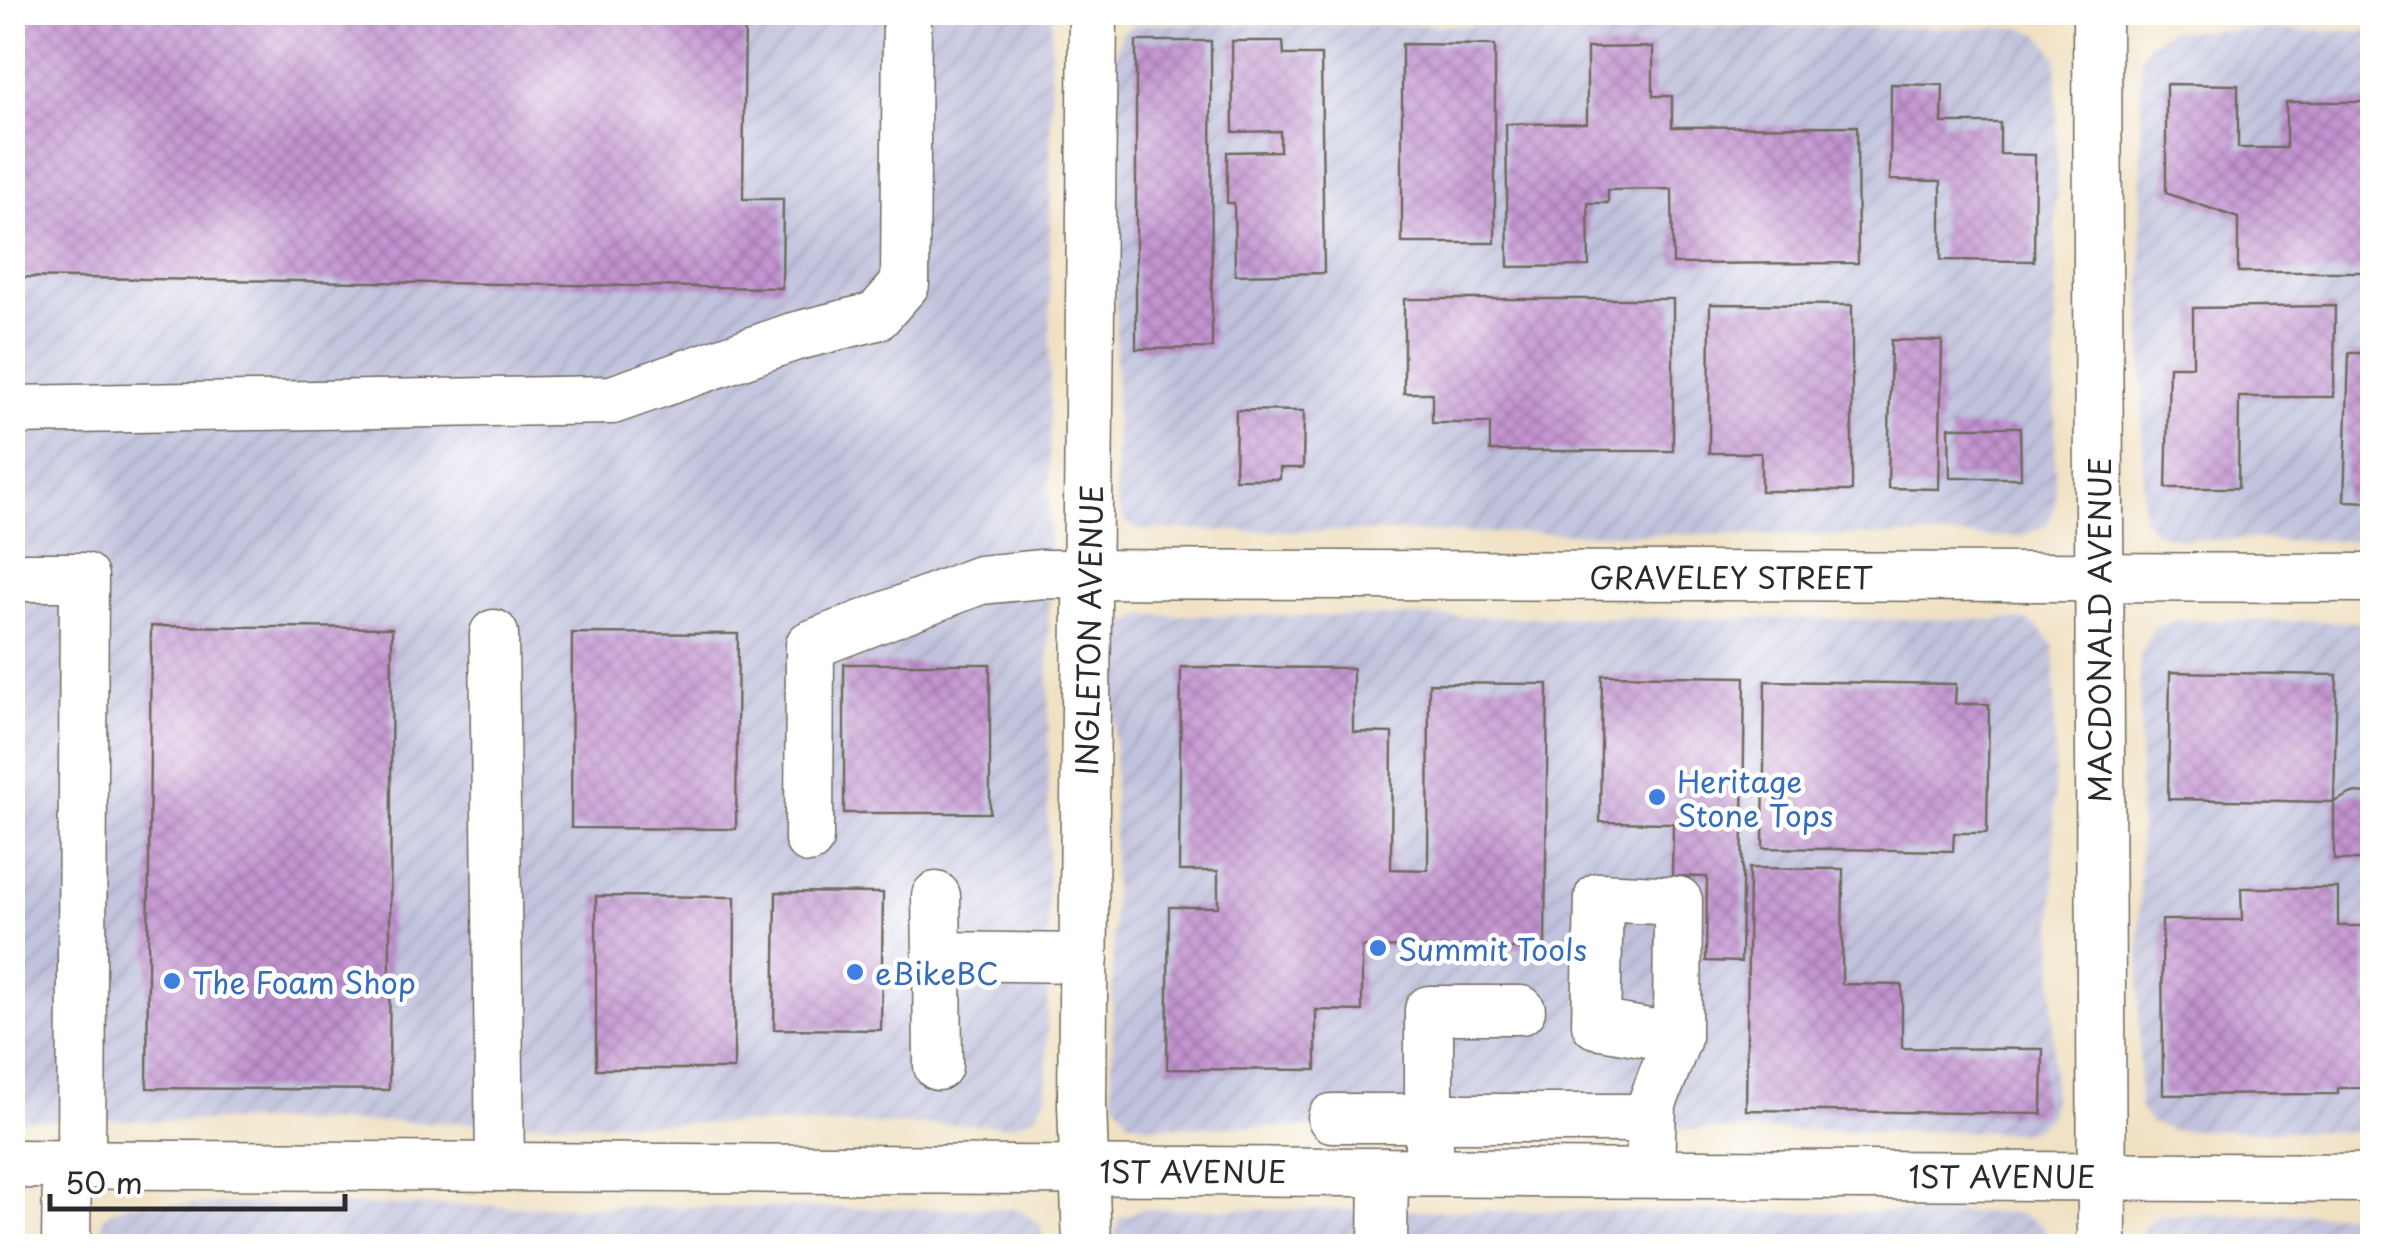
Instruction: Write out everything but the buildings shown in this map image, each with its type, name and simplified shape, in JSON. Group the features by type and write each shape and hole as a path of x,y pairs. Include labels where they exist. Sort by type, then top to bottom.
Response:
{"street":[{"path":"12,410 612,400 793,337 877,316 905,284 907,12"},
{"name":"INGLETON AVENUE","path":"1087,1246 1084,958 1093,12"},
{"name":"MACDONALD AVENUE","path":"2097,12 2102,1246"},
{"name":"GRAVELEY STREET","path":"809,839 810,645 980,580 1088,574 2372,578"},
{"path":"12,577 84,577 74,1164 66,1246"},
{"path":"494,634 500,1167"},
{"path":"936,896 938,1066"},
{"path":"937,956 1084,958"},
{"path":"1383,1246 1406,1172 1429,1119 1429,1010 1520,1010"},
{"path":"1650,1173 1650,1118 1676,1038"},
{"path":"1332,1118 1650,1118"},
{"name":"1ST AVENUE","path":"12,1164 2372,1178"}],"shaded area":[{"path":"12,13 1051,13 1047,1095 1035,1116 1011,1125 13,1120"},
{"path":"1139,24 2024,28 2041,35 2057,58 2055,505 2046,525 2020,537 1138,530 1122,518 1116,499 1115,54 1122,33"},
{"path":"2172,30 2372,31 2372,541 2180,539 2155,532 2143,517 2141,59 2148,43"},
{"path":"1145,615 2021,620 2037,626 2053,645 2055,662 2053,1099 2049,1115 2033,1129 2020,1132 1148,1126 1128,1120 1112,1096 1115,649 1126,624"},
{"path":"2179,620 2372,622 2372,1132 2172,1130 2151,1123 2139,1107 2140,656 2153,628"},
{"path":"129,1204 1018,1209 1041,1225 1043,1246 96,1246 105,1215"},
{"path":"1143,1209 2017,1213 2041,1224 2053,1246 1112,1246 1118,1219"},
{"path":"2372,1214 2372,1246 2137,1246 2145,1226 2163,1215"}],"place":[{"name":"Heritage Stone Tops","path":"1657,797"},
{"name":"Summit Tools","path":"1378,948"},
{"name":"eBikeBC","path":"855,972"},
{"name":"The Foam Shop","path":"172,981"}]}
